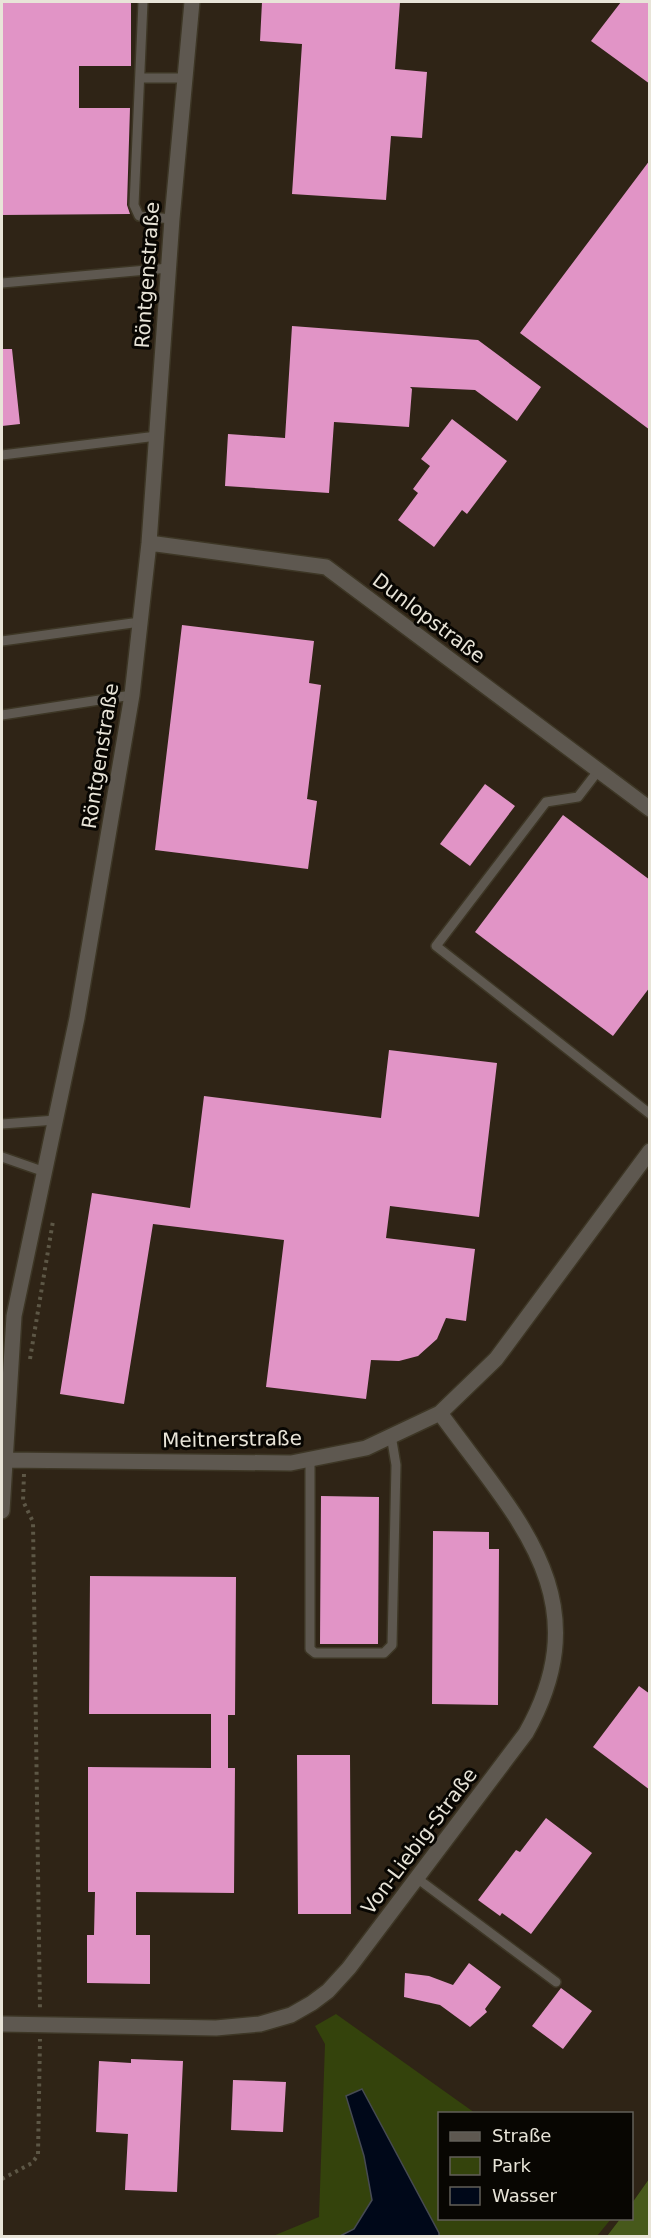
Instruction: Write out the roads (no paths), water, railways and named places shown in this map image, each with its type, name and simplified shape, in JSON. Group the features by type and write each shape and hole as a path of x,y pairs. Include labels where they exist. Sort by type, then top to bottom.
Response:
{"street":[{"name":"Röntgenstraße","path":"2,1511 3,1460 14,1316 79,1006 132,695 149,543 172,219 192,2"},
{"name":"Dunlopstraße","path":"149,543 326,567 650,810"},
{"name":"Meitnerstraße","path":"3,1460 291,1463 366,1448 440,1413 496,1359 650,1151"},
{"name":"Von-Liebig-Straße","path":"2,2024 216,2028 260,2024 291,2015 328,1991 418,1879 526,1733 537,1713 555,1653 556,1612 545,1570 532,1539 440,1413"}],"lane":[{"path":"143,2 135,213 139,216 172,219"},
{"path":"140,78 186,78"},
{"path":"2,283 169,268"},
{"path":"2,455 157,436"},
{"path":"2,641 140,622"},
{"path":"2,715 132,695"},
{"path":"598,771 578,797 546,802 436,946 650,1114"},
{"path":"2,1124 56,1120"},
{"path":"2,1157 45,1172"},
{"path":"310,1460 310,1649 315,1653 384,1653 392,1645 395,1575 396,1466 391,1435"},
{"path":"418,1879 556,1982"}],"water":[{"path":"362,2089 439,2236 340,2236 354,2229 372,2200 364,2156 346,2096"}]}
